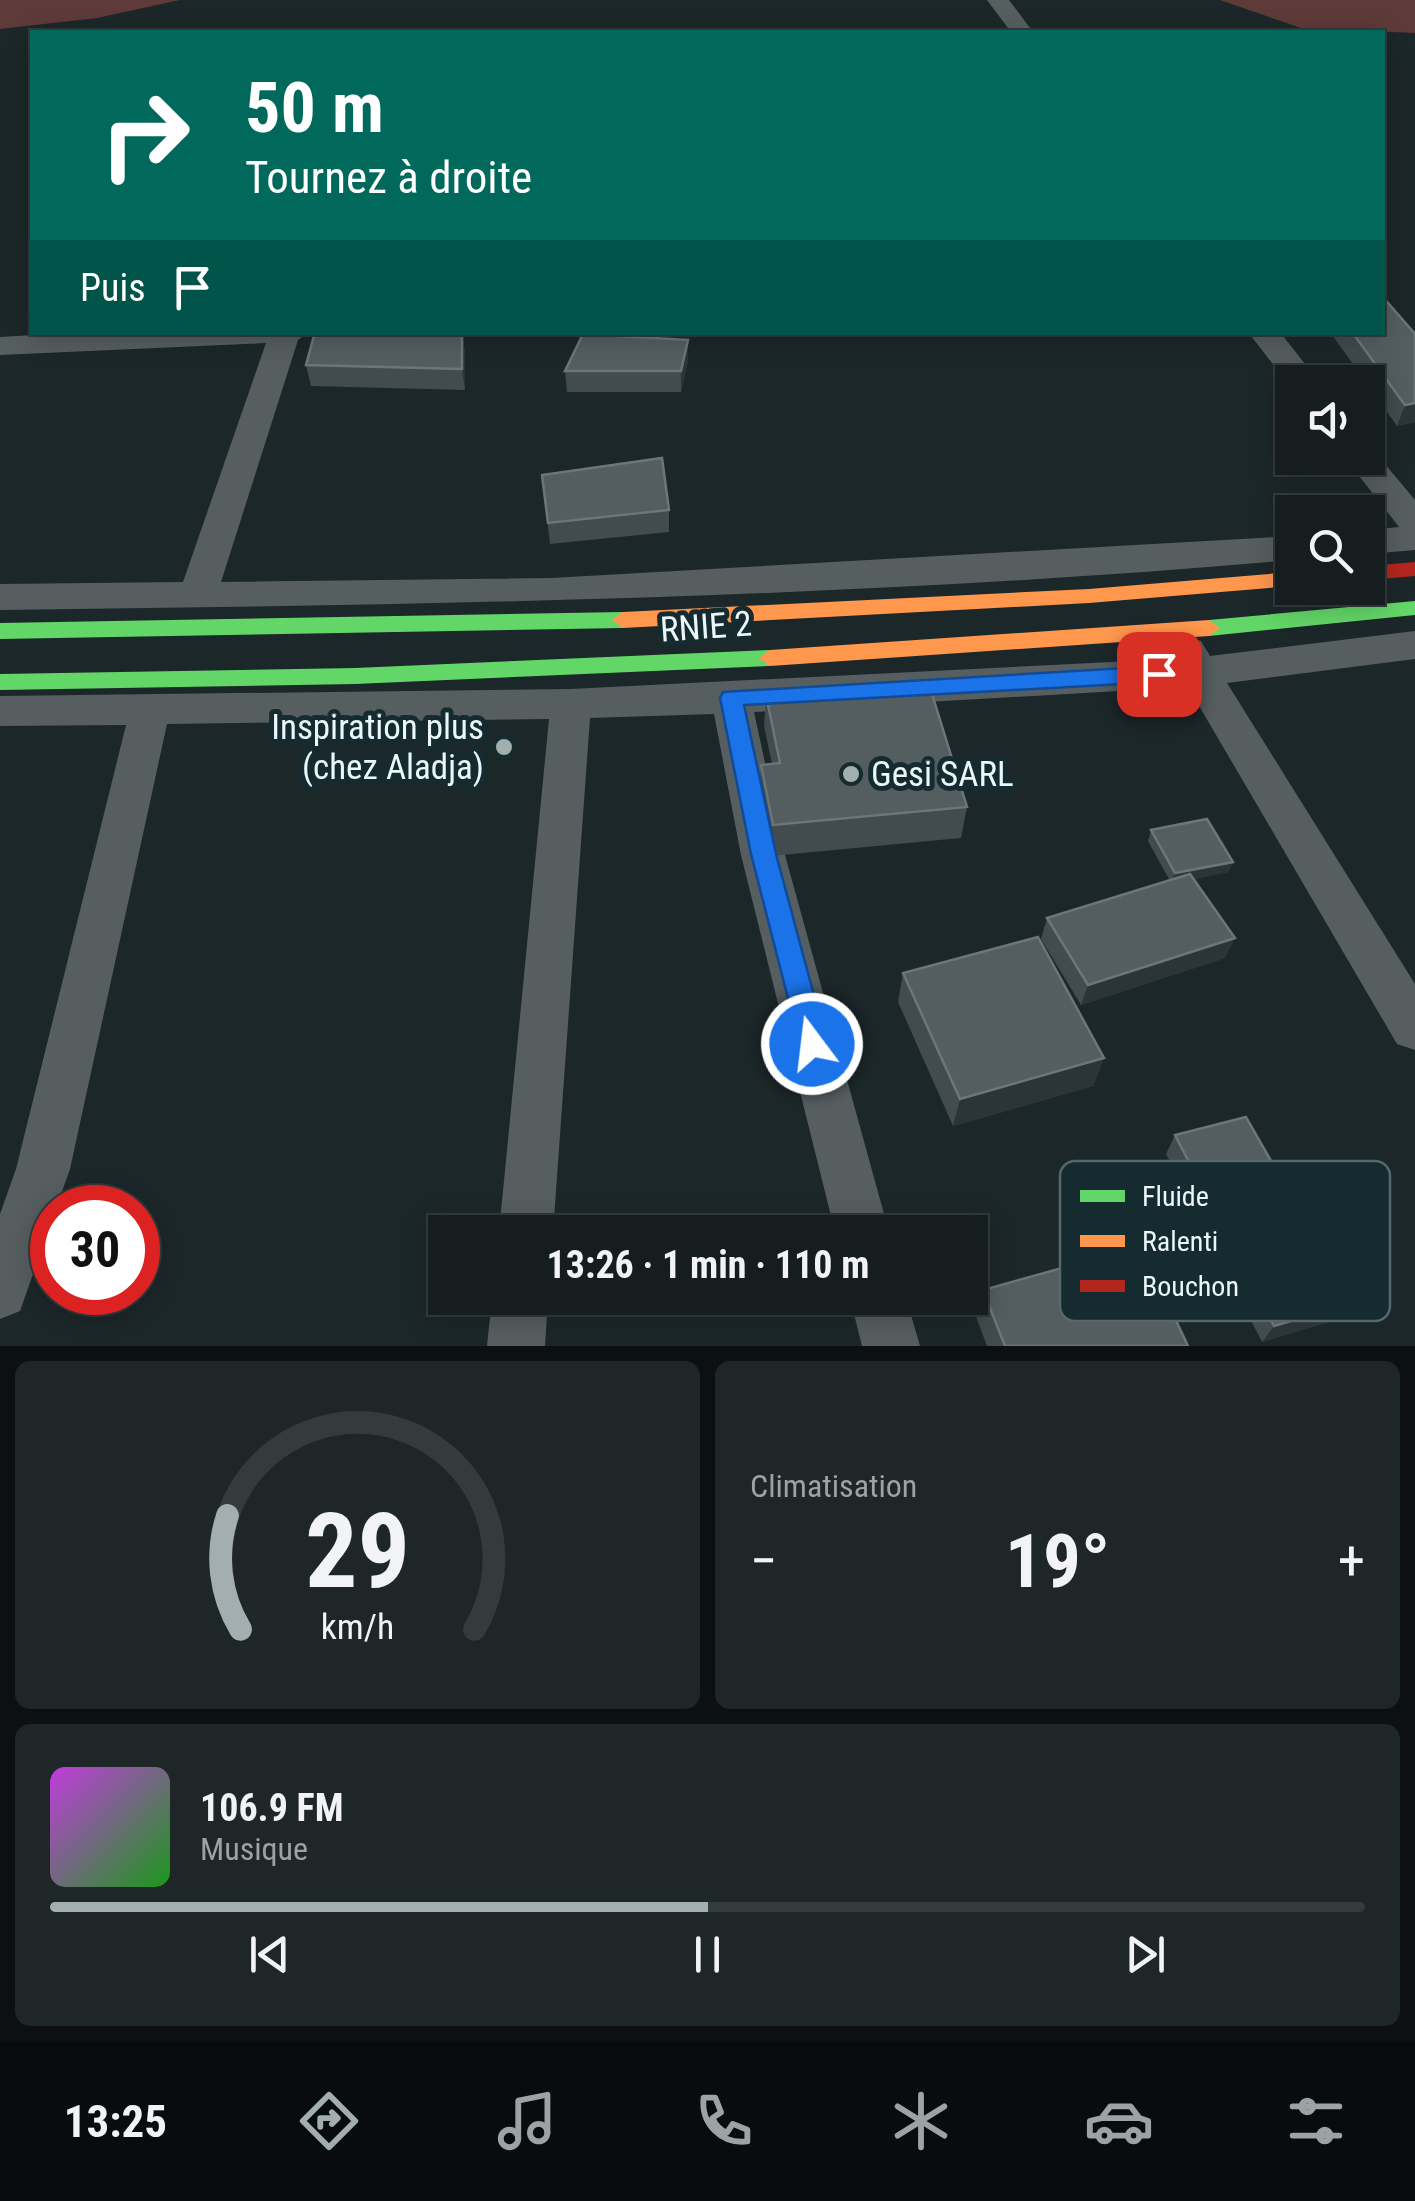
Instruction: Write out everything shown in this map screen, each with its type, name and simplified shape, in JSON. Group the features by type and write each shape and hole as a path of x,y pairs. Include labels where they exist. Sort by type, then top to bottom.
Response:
{"highway":[{"path":"1385,572 1415,569"},
{"name":"RNIE 2","path":"0,631 539,624 1089,596 1275,580"},
{"name":"RNIE 2","path":"0,682 534,672 1178,633 1415,608"}],"street":[{"path":"998,0 1020,30"},
{"path":"0,346 241,335"},
{"path":"198,593 284,335"},
{"path":"1265,335 1289,365"},
{"path":"1376,475 1415,524"},
{"path":"1385,541 1415,538"},
{"path":"0,596 551,592 1275,549"},
{"path":"1178,633 1415,1028"},
{"path":"0,711 571,704 731,698 1198,672 1415,645"},
{"path":"731,698 764,854 858,1215"},
{"path":"527,1215 571,704"},
{"path":"0,1291 43,1169 150,709"},
{"path":"516,1346 519,1315"},
{"path":"883,1315 891,1346"}],"shaded area":[{"path":"0,0 180,0 97,18 0,29"},
{"path":"1220,0 1415,0 1415,33 1301,28"}],"building":[{"path":"1385,299 1415,334 1415,403 1405,405 1385,377 1385,365 1376,365 1354,335 1385,335"},
{"path":"314,335 462,335 462,369 306,365"},
{"path":"583,335 688,340 681,371 565,371"},
{"path":"662,458 669,510 548,523 542,475"},
{"path":"928,681 967,807 773,825 761,765 780,763 766,695"},
{"path":"1207,819 1233,862 1175,873 1151,830"},
{"path":"1190,874 1235,938 1088,985 1047,918"},
{"path":"1038,937 1104,1058 960,1099 903,973"},
{"path":"1246,1117 1271,1161 1188,1161 1175,1135"},
{"path":"1060,1269 1060,1321 1176,1321 1188,1346 1005,1346 988,1303 988,1289"}],"traffic: fast":[{"path":"1209,628 1415,608"},
{"path":"0,631 623,620"},
{"path":"0,682 355,676 770,658"}],"traffic: slow":[{"path":"623,620 1089,596 1275,580"},
{"path":"770,658 1209,628"}],"traffic: jam":[{"path":"1385,572 1415,569"}],"place":[{"name":"Inspiration plus (chez Aladja)","path":"504,747"},
{"name":"Gesi SARL","path":"851,774"}],"route":[{"path":"812,1044 764,854 731,698 1159,674"}]}
